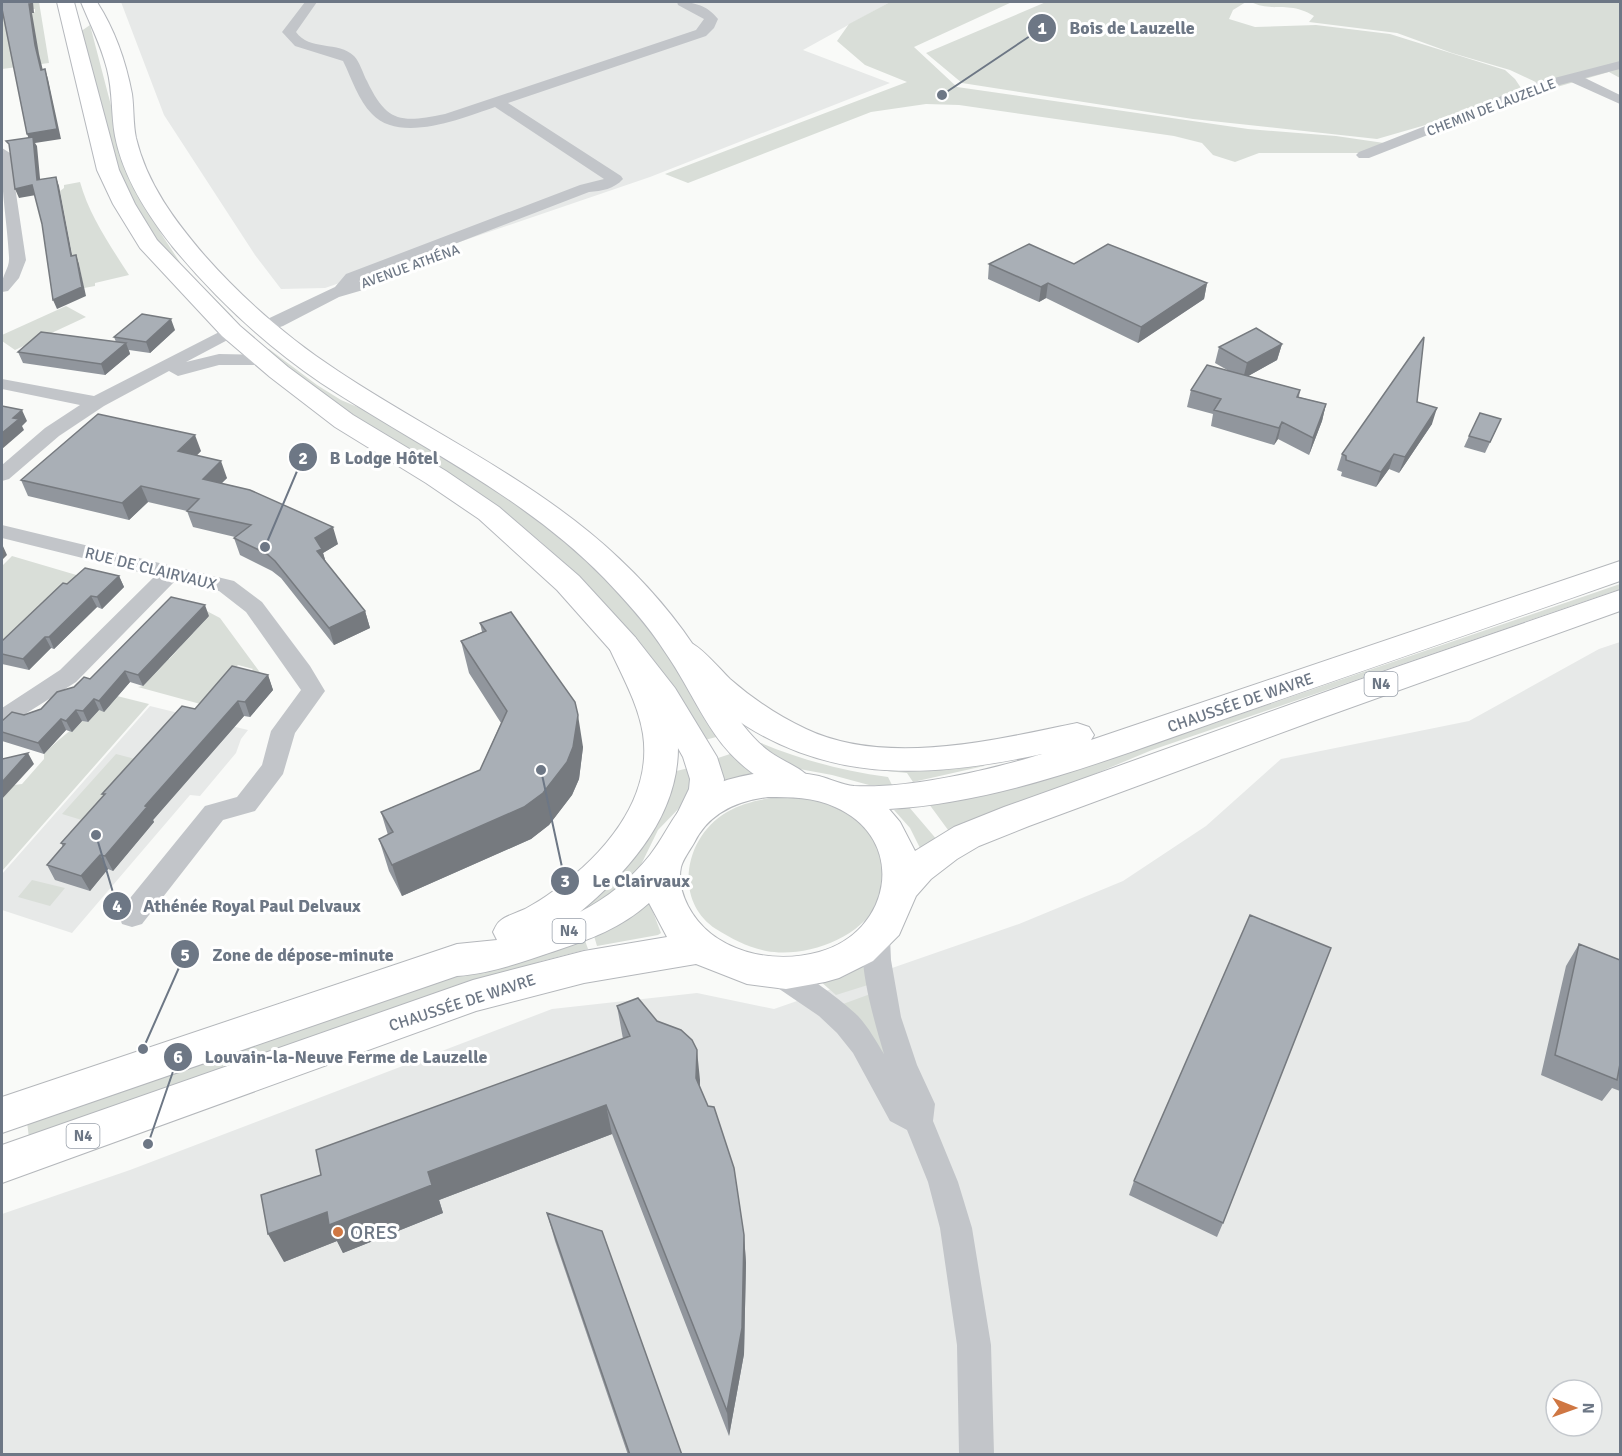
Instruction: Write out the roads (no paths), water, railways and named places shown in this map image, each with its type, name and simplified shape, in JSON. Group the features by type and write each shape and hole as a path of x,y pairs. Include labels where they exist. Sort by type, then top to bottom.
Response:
{"main road":[{"path":"65,2 108,170 124,204 164,262 231,331 255,331 470,462 558,520 611,568 651,612 682,652 744,749 797,784"},
{"path":"94,7 120,85 126,137 140,178 166,222 269,341 344,421 436,477 489,513 568,583 624,645 663,696 700,757 707,779 706,789 694,814"},
{"name":"CHAUSSÉE DE WAVRE","path":"851,800 910,795 994,778 1099,750 1620,571"},
{"name":"CHAUSSÉE DE WAVRE","path":"902,886 922,864 978,831 1114,783 1249,730 1620,600"},
{"path":"457,960 485,943 539,921 566,902 604,871 629,840 645,813 660,768 661,746 656,718 624,645"},
{"path":"682,652 737,701 774,727 813,745 846,754 894,760 938,761 977,756 1097,731 1211,696 1256,697"},
{"name":"CHAUSSÉE DE WAVRE","path":"2,1116 457,960 490,957 589,924 632,897 663,864 694,814 716,800 741,789 768,784 797,784 825,789 851,800 880,822 899,853 902,886 894,913 876,938 849,957 816,970 779,974 735,967 699,948 675,923 663,895 663,864"},
{"name":"CHAUSSÉE DE WAVRE","path":"2,1164 472,996 551,973 616,959 699,948"}],"street":[{"path":"311,2 289,32 292,39 300,44 343,54 349,59 378,112 388,119 425,123 448,118 701,33 709,25 711,19 706,13 683,2"},
{"name":"CHEMIN DE LAUZELLE","path":"1364,155 1540,86 1620,64"},
{"path":"1571,77 1620,100"},
{"name":"AVENUE ATHÉNA","path":"269,341 283,321 342,290 369,284 598,194 602,186 615,179 497,102"},
{"path":"2,153 3,173 18,260 13,274 2,287"},
{"path":"2,475 52,432 97,402 231,331"},
{"path":"128,387 269,341"},
{"path":"2,384 97,402"},
{"name":"RUE DE CLAIRVAUX","path":"2,532 226,586 254,607 302,672 313,691 283,730 274,768 246,804 214,813 132,916"},
{"path":"2,721 14,710 68,676 171,572"},
{"path":"876,938 877,960 887,1017 902,1065 920,1104 918,1121 944,1182 963,1268 974,1346 977,1455"},
{"path":"779,974 847,1024 863,1044 901,1112 918,1121"}],"place":[{"name":"Bois de Lauzelle","path":"942,95"},
{"name":"B Lodge Hôtel","path":"265,547"},
{"name":"Le Clairvaux","path":"541,770"},
{"name":"Athénée Royal Paul Delvaux","path":"96,835"},
{"name":"Zone de dépose-minute","path":"143,1049"},
{"name":"Louvain-la-Neuve Ferme de Lauzelle","path":"148,1144"},
{"name":"ORES","path":"338,1232"}]}
